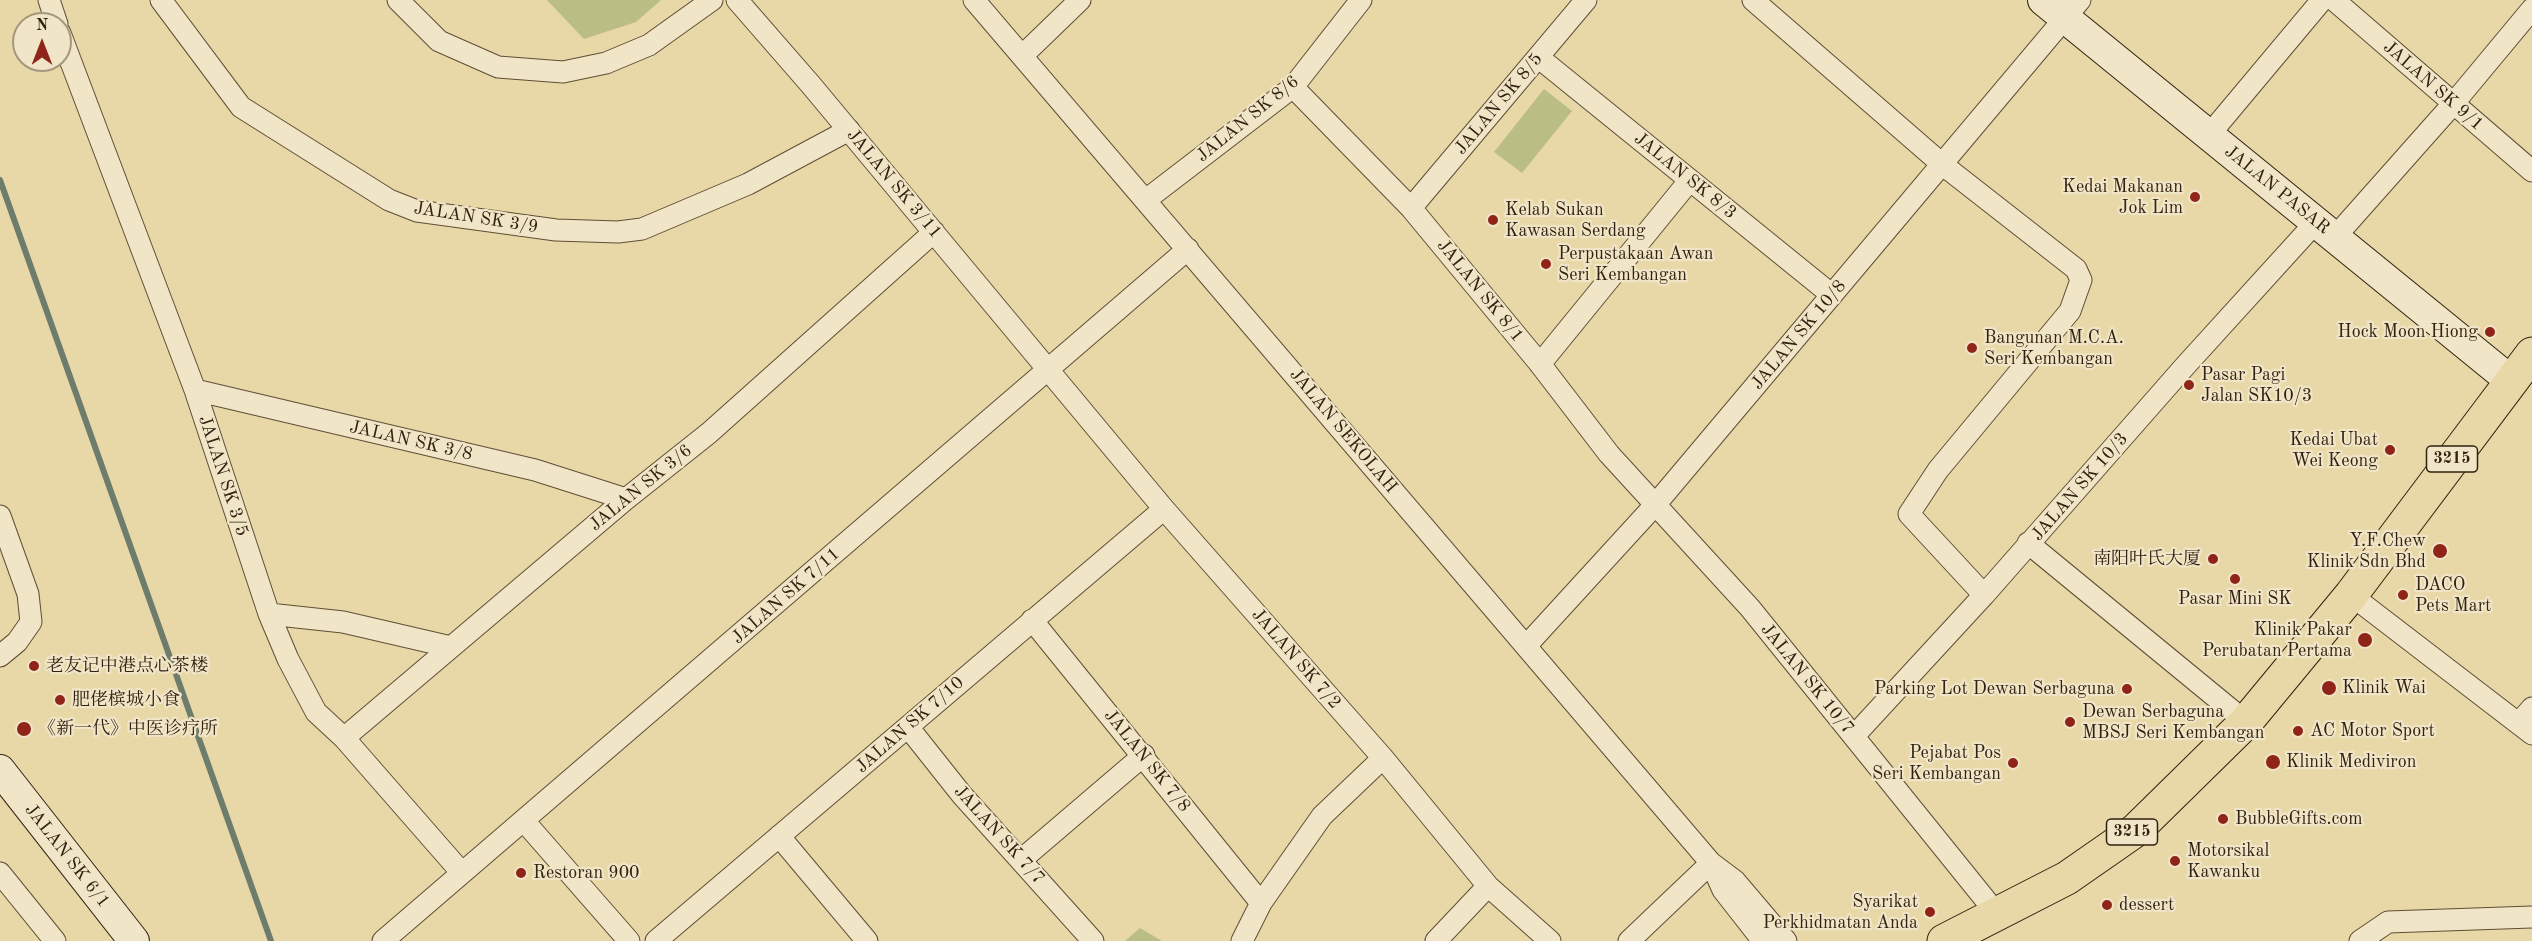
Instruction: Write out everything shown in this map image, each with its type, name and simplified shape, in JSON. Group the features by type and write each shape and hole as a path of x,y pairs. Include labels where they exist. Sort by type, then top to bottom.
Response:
{"main road":[{"name":"3215","path":"1944,941 2067,878 2136,830 2246,722 2351,595 2532,354"}],"street":[{"name":"JALAN SK 3/9","path":"161,0 241,107 390,200 417,211 556,230 618,232 642,229 748,184 849,130"},
{"path":"398,0 439,41 498,67 563,72 606,63 649,45 712,0"},
{"name":"JALAN SK 3/11","path":"736,0 849,130 1048,370"},
{"name":"JALAN SEKOLAH","path":"974,0 1711,863 1735,881 1786,941"},
{"path":"1022,56 1080,0"},
{"name":"JALAN SK 8/6","path":"1147,200 1293,87 1361,0"},
{"name":"JALAN SK 8/5","path":"1411,208 1586,0"},
{"path":"1754,0 1943,165 2076,269 2081,280 2070,311 1938,470 1910,514 1984,595"},
{"path":"2210,135 2322,0"},
{"name":"JALAN SK 9/1","path":"2334,0 2532,171"},
{"name":"JALAN SK 10/8","path":"1526,646 1655,505 1943,165 2063,6"},
{"name":"JALAN PASAR","path":"2063,6 2210,135 2511,381"},
{"name":"JALAN SK 10/3","path":"2246,722 2028,543 2326,229 2453,104 2532,9"},
{"name":"JALAN SK 8/3","path":"1538,57 1832,295"},
{"name":"JALAN SK 3/5","path":"72,65 195,390 269,614 288,659 316,712 344,738 462,873"},
{"name":"JALAN SK 8/1","path":"1293,87 1411,208 1540,364 1609,454 1655,505"},
{"path":"1540,364 1690,180"},
{"name":"JALAN SK 3/6","path":"344,738 626,499 709,433 934,232"},
{"name":"JALAN SK 7/11","path":"392,938 462,873 1188,249"},
{"name":"JALAN SK 7/2","path":"1048,370 1164,509 1383,758 1488,886 1550,941"},
{"name":"JALAN SK 3/8","path":"195,390 535,470 626,499"},
{"name":"JALAN SK 10/7","path":"1655,505 1750,608 1997,914"},
{"name":"JALAN SK 7/10","path":"656,941 1164,509"},
{"path":"0,516 28,594 31,622 17,642 0,656"},
{"path":"1854,736 1984,595 2028,543"},
{"path":"2351,595 2528,722"},
{"path":"269,614 343,622 451,647"},
{"name":"JALAN SK 7/8","path":"1032,620 1144,755 1261,903"},
{"name":"JALAN SK 7/7","path":"908,727 962,795 1094,941"},
{"path":"1022,860 1144,755"},
{"path":"1242,941 1261,903 1322,816 1383,758"},
{"name":"JALAN SK 6/1","path":"0,770 134,941"},
{"path":"524,821 629,941"},
{"path":"779,837 867,941"},
{"path":"1629,941 1711,863"},
{"name":"JALAN SEKOLAH","path":"1711,863 1723,890 1763,941"},
{"path":"0,873 55,941"},
{"path":"1436,941 1488,886"},
{"path":"2360,941 2388,922 2532,917"}],"green space":[{"path":"547,0 661,0 636,22 584,39"},
{"path":"1544,89 1572,111 1522,173 1494,152"},
{"path":"1140,928 1162,941 1125,941"}],"waterway":[{"path":"0,180 271,941"}],"place":[{"name":"Kedai Makanan Jok Lim","path":"2195,197"},
{"name":"Kelab Sukan Kawasan Serdang","path":"1493,220"},
{"name":"Perpustakaan Awan Seri Kembangan","path":"1546,264"},
{"name":"Hock Moon Hiong","path":"2490,332"},
{"name":"Bangunan M.C.A. Seri Kembangan","path":"1972,348"},
{"name":"Pasar Pagi Jalan SK10/3","path":"2189,385"},
{"name":"Kedai Ubat Wei Keong","path":"2390,450"},
{"name":"Y.F.Chew Klinik Sdn Bhd","path":"2440,551"},
{"name":"南阳叶氏大厦","path":"2213,559"},
{"name":"Pasar Mini SK","path":"2235,579"},
{"name":"DACO Pets Mart","path":"2403,595"},
{"name":"Klinik Pakar Perubatan Pertama","path":"2365,640"},
{"name":"老友记中港点心茶楼","path":"34,666"},
{"name":"Klinik Wai","path":"2329,688"},
{"name":"Parking Lot Dewan Serbaguna","path":"2127,689"},
{"name":"肥佬槟城小食","path":"60,700"},
{"name":"Dewan Serbaguna MBSJ Seri Kembangan","path":"2070,722"},
{"name":"《新一代》中医诊疗所","path":"24,729"},
{"name":"AC Motor Sport","path":"2298,731"},
{"name":"Klinik Mediviron","path":"2273,762"},
{"name":"Pejabat Pos Seri Kembangan","path":"2013,763"},
{"name":"BubbleGifts.com","path":"2223,819"},
{"name":"Motorsikal Kawanku","path":"2175,861"},
{"name":"Restoran 900","path":"521,873"},
{"name":"dessert","path":"2107,905"},
{"name":"Syarikat Perkhidmatan Anda","path":"1930,912"}]}
